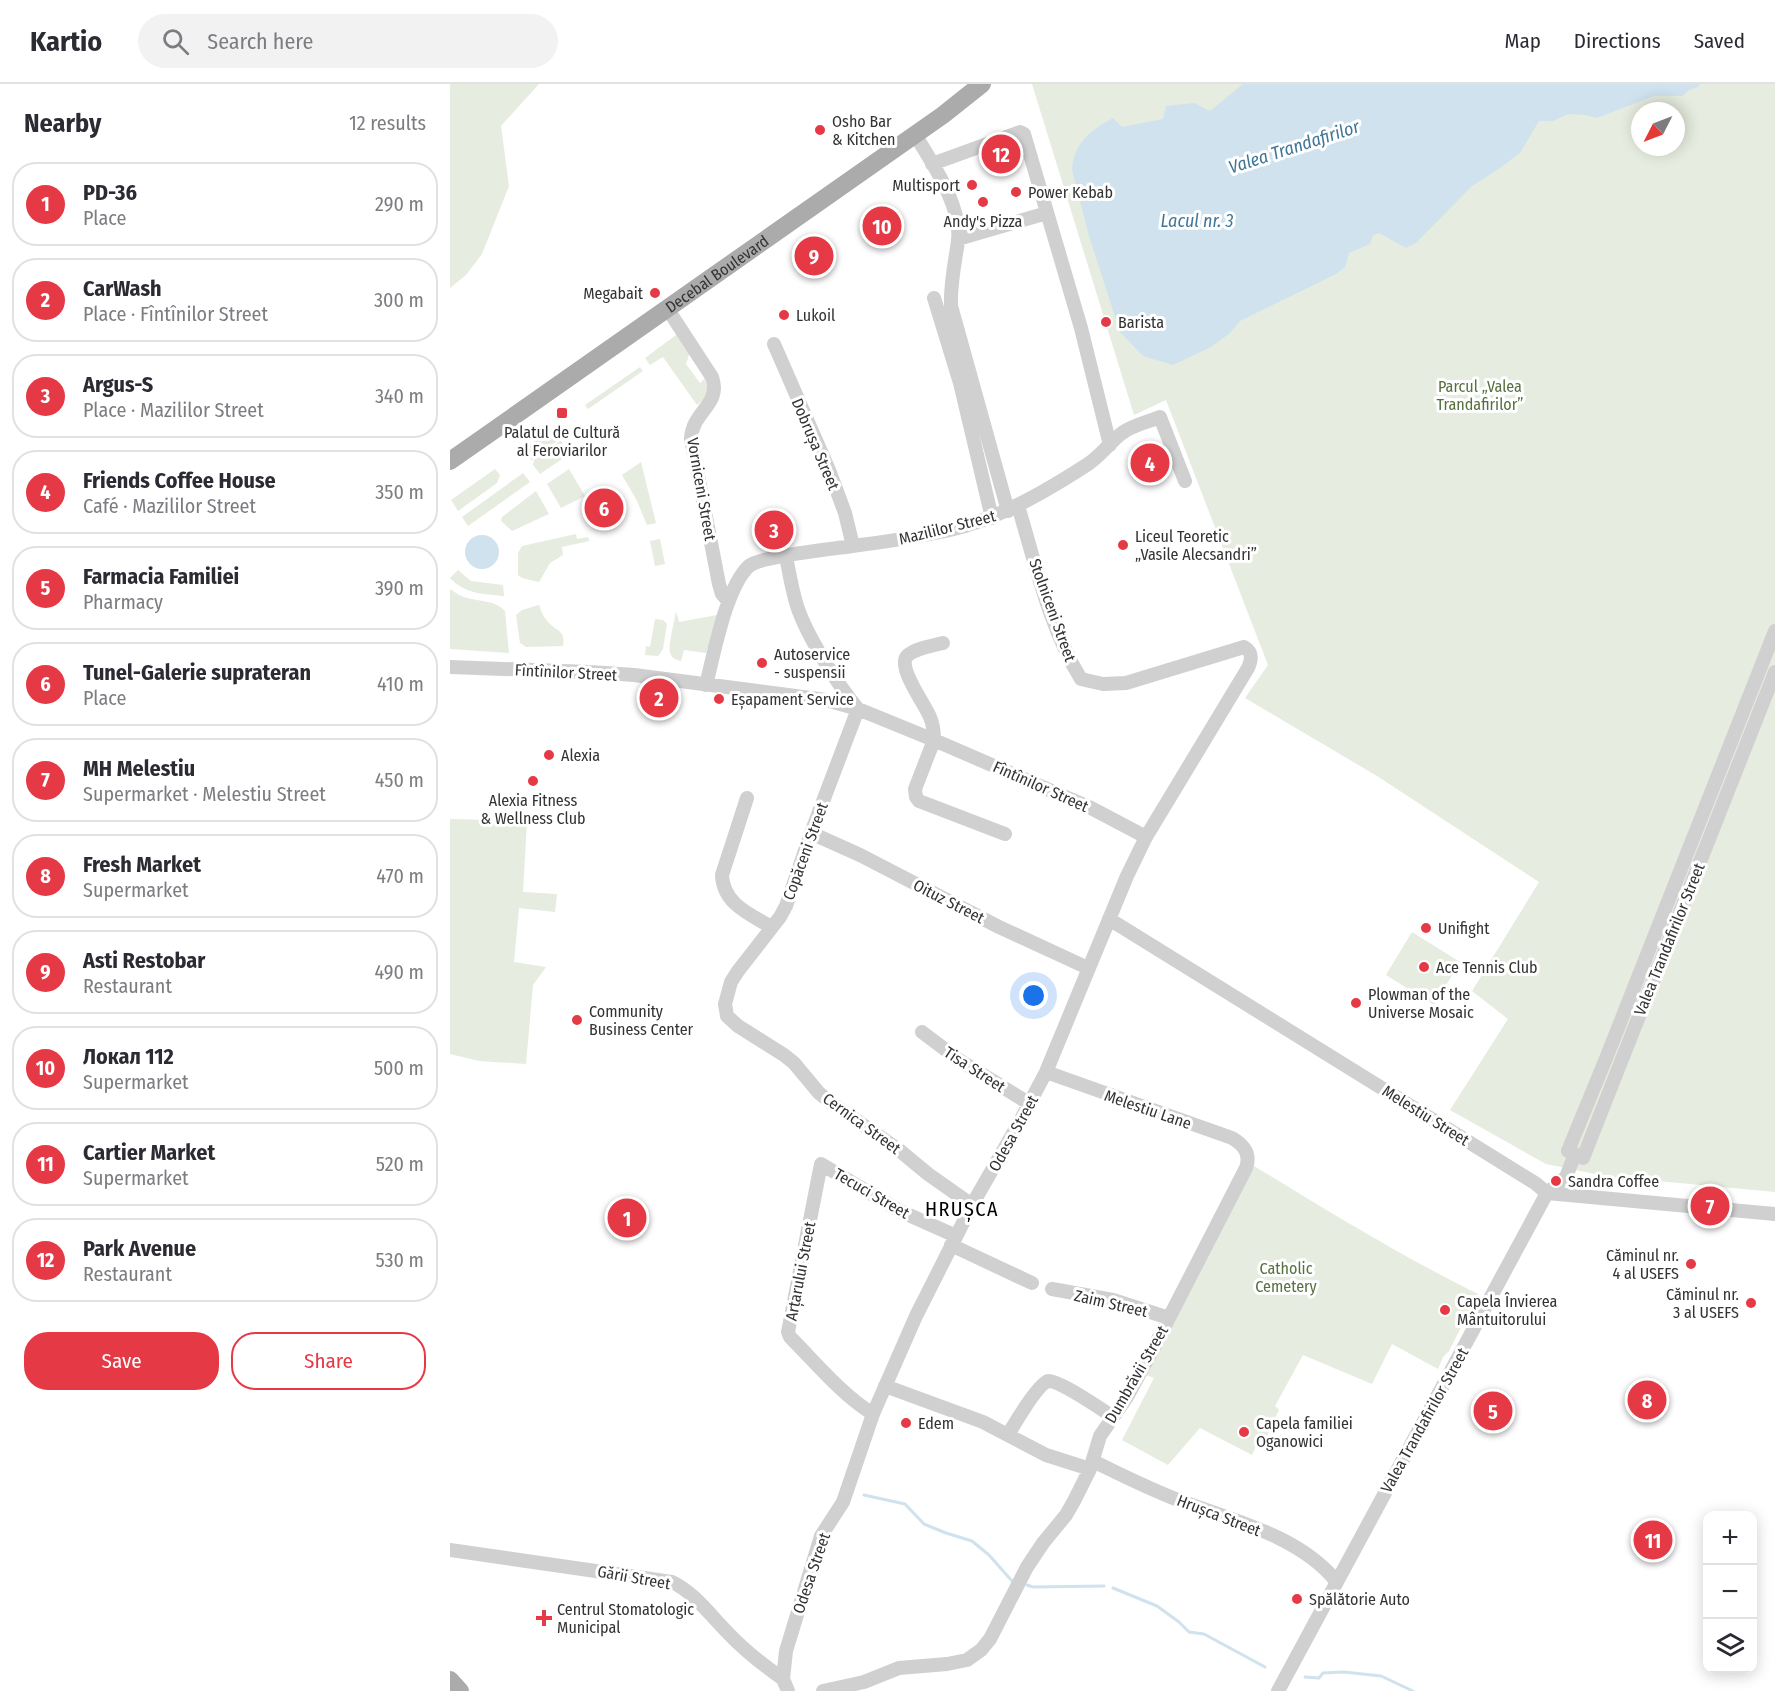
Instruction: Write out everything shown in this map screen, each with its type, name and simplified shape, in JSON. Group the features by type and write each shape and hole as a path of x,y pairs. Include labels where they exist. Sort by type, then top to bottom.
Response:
{"main road":[{"name":"Decebal Boulevard","path":"450,460 943,115 982,84"},
{"path":"450,1680 460,1691"}],"street":[{"path":"932,164 1006,136 1022,132 1024,135 1081,328 1110,445"},
{"path":"915,134 950,199 957,221 958,239 950,290 951,306 1013,508"},
{"path":"958,239 1047,213"},
{"path":"934,298 960,383 992,518"},
{"name":"Vorniceni Street","path":"667,308 715,385 712,398 691,429 691,439 719,584 722,594 728,601"},
{"name":"Dobrușa Street","path":"774,344 829,470 845,513 852,546"},
{"name":"Mazililor Street","path":"728,601 749,566 757,562 930,534 992,518 1086,466 1128,429 1160,417 1185,481"},
{"name":"Stolniceni Street","path":"1013,508 1066,653 1081,679 1103,684 1126,683 1237,648 1244,647 1251,654"},
{"path":"786,556 802,619 834,676 858,709"},
{"path":"706,685 728,601"},
{"name":"Valea Trandafirilor Street","path":"1775,631 1568,1151 1583,1158 1775,672"},
{"path":"943,643 911,653 904,662 906,672 933,723 934,740 915,789 916,797 919,801 1005,834"},
{"name":"Odesa Street","path":"785,1685 786,1651 821,1536 843,1502 873,1414 916,1316 972,1205 1046,1072 1126,876 1146,837 1248,668 1251,654"},
{"name":"Fîntînilor Street","path":"450,667 612,673 814,698 858,709 934,740 1091,808 1146,837"},
{"path":"1745,707 1759,712"},
{"name":"Copăceni Street","path":"728,1016 725,1004 731,982 786,906 858,709"},
{"path":"747,798 722,881 724,889 734,903 771,927"},
{"name":"Oituz Street","path":"811,833 860,855 999,927 1088,968"},
{"name":"Melestiu Street","path":"1109,919 1526,1177 1547,1193"},
{"name":"Cernica Street","path":"728,1016 738,1026 761,1039 794,1063 819,1093 833,1104 972,1205"},
{"name":"Tisa Street","path":"922,1032 959,1060 1030,1104"},
{"name":"Melestiu Lane","path":"1046,1072 1232,1138 1244,1146 1247,1151"},
{"name":"Dumbrăvii Street","path":"823,1691 864,1682 898,1668 967,1660 981,1650 990,1639 1037,1552 1066,1515 1091,1465 1100,1436 1136,1382 1246,1168 1247,1151"},
{"name":"Valea Trandafirilor Street","path":"1278,1691 1547,1193 1566,1177 1575,1154"},
{"name":"Tecuci Street","path":"821,1164 954,1241"},
{"name":"Arțarului Street","path":"821,1164 788,1332 790,1337 832,1380 854,1401 873,1414"},
{"path":"1547,1193 1775,1214"},
{"path":"954,1241 1032,1282"},
{"name":"Zaim Street","path":"1052,1289 1113,1300 1169,1318"},
{"path":"1009,1434 1040,1386 1049,1381 1068,1389 1113,1417"},
{"name":"Hrușca Street","path":"885,1386 983,1422 1046,1455 1091,1465 1251,1526 1292,1545 1315,1559 1328,1570 1336,1581"},
{"name":"Gării Street","path":"450,1550 672,1582 691,1594 729,1635 785,1685"}],"green space":[{"path":"450,84 539,84 501,126 509,186 482,254 466,275 450,288"},
{"name":"Parcul „Valea Trandafirilor”","path":"1032,84 1775,84 1775,1192 1605,1176 1546,1164 1450,1110 1508,1019 1472,991 1539,882 1377,776 1245,698 1268,665 1166,400 1134,415"},
{"path":"676,335 690,352 686,364 700,383 705,378 709,395 697,405 663,357 650,365 645,358"},
{"path":"640,367 643,371 588,409 585,405"},
{"path":"556,426 563,437 534,457 532,461 524,449"},
{"path":"561,440 564,447 557,452 562,459 540,474 533,465 534,460"},
{"path":"641,462 656,523 647,525 622,475"},
{"path":"495,469 500,475 497,483 458,511 451,500"},
{"path":"569,469 585,496 561,508 547,484"},
{"path":"523,473 530,482 468,526 462,517"},
{"path":"536,491 549,514 512,531 501,521 502,517"},
{"path":"576,534 577,539 588,537 589,541 562,547 563,555 550,563 539,582 518,575 518,553 522,546"},
{"path":"660,539 665,564 655,566 650,541"},
{"path":"458,570 471,581 503,585 504,596 475,592 462,587 450,578"},
{"path":"450,589 463,597 497,605 505,611 509,653 450,649"},
{"path":"539,605 549,623 562,634 563,646 526,647 520,643 516,615 522,610"},
{"path":"676,611 679,622 719,616 706,653 684,650 681,661 671,656 670,644"},
{"path":"655,619 663,620 667,624 663,649 658,656 645,655 646,646 650,647"},
{"path":"450,819 527,821 523,892 557,894 555,912 519,908 514,962 546,967 533,985 526,1064 479,1061 450,1054"},
{"name":"Ace Tennis Club","path":"1412,932 1460,962 1434,1005 1386,975"},
{"name":"Catholic Cemetery","path":"1254,1166 1393,1248 1478,1294 1438,1369 1392,1344 1372,1384 1303,1355 1275,1406 1279,1410 1262,1447 1256,1446 1252,1455 1200,1428 1168,1465 1122,1440 1154,1378 1146,1375"}],"water":[{"name":"Lacul nr. 3","path":"1243,84 1699,84 1683,96 1654,96 1638,102 1631,102 1631,105 1597,118 1568,114 1553,121 1539,121 1520,153 1472,186 1416,243 1406,248 1379,233 1373,235 1370,244 1349,253 1345,267 1336,274 1240,321 1230,333 1211,347 1173,365 1143,356 1120,332 1089,236 1072,170 1073,160 1085,138 1113,118 1122,127 1163,119 1166,106 1194,103 1210,111"},
{"path":"482,535 494,540 499,552 494,564 482,569 470,564 465,552 470,540"}],"waterway":[{"path":"864,1495 905,1504 924,1524 972,1541 989,1555 1012,1581"},
{"path":"1027,1585 1033,1587 1104,1586"},
{"path":"1113,1588 1157,1606 1189,1632 1204,1634 1265,1667"},
{"path":"1305,1677 1319,1678 1323,1673 1344,1672 1381,1676 1413,1691"}],"place":[{"name":"Osho Bar & Kitchen","path":"820,130"},
{"name":"Park Avenue","path":"1001,154"},
{"name":"Multisport","path":"972,185"},
{"name":"Power Kebab","path":"1016,192"},
{"name":"Andy's Pizza","path":"983,202"},
{"name":"Локал 112","path":"882,226"},
{"name":"Asti Restobar","path":"814,256"},
{"name":"Megabait","path":"655,293"},
{"name":"Lukoil","path":"784,315"},
{"name":"Barista","path":"1106,322"},
{"name":"Palatul de Cultură al Feroviarilor","path":"562,413"},
{"name":"Friends Coffee House","path":"1150,463"},
{"name":"Tunel-Galerie suprateran","path":"604,508"},
{"name":"Argus-S","path":"774,530"},
{"name":"Liceul Teoretic „Vasile Alecsandri”","path":"1123,545"},
{"name":"Autoservice - suspensii","path":"762,663"},
{"name":"CarWash","path":"659,698"},
{"name":"Eșapament Service","path":"719,699"},
{"name":"Alexia","path":"549,755"},
{"name":"Alexia Fitness & Wellness Club","path":"533,781"},
{"name":"Unifight","path":"1426,928"},
{"name":"Ace Tennis Club","path":"1424,967"},
{"name":"Plowman of the Universe Mosaic","path":"1356,1003"},
{"name":"Community Business Center","path":"577,1020"},
{"name":"Sandra Coffee","path":"1556,1181"},
{"name":"MH Melestiu","path":"1710,1206"},
{"name":"PD-36","path":"627,1218"},
{"name":"Căminul nr. 4 al USEFS","path":"1691,1264"},
{"name":"Căminul nr. 3 al USEFS","path":"1751,1303"},
{"name":"Capela Învierea Mântuitorului","path":"1445,1310"},
{"name":"Fresh Market","path":"1647,1400"},
{"name":"Farmacia Familiei","path":"1493,1411"},
{"name":"Edem","path":"906,1423"},
{"name":"Capela familiei Oganowici","path":"1244,1432"},
{"name":"Cartier Market","path":"1653,1540"},
{"name":"Spălătorie Auto","path":"1297,1599"},
{"name":"Centrul Stomatologic Municipal","path":"544,1618"}],"district":[{"name":"HRUȘCA","path":"962,1209"}],"water label":[{"name":"Valea Trandafirilor","path":"1294,147"}]}
